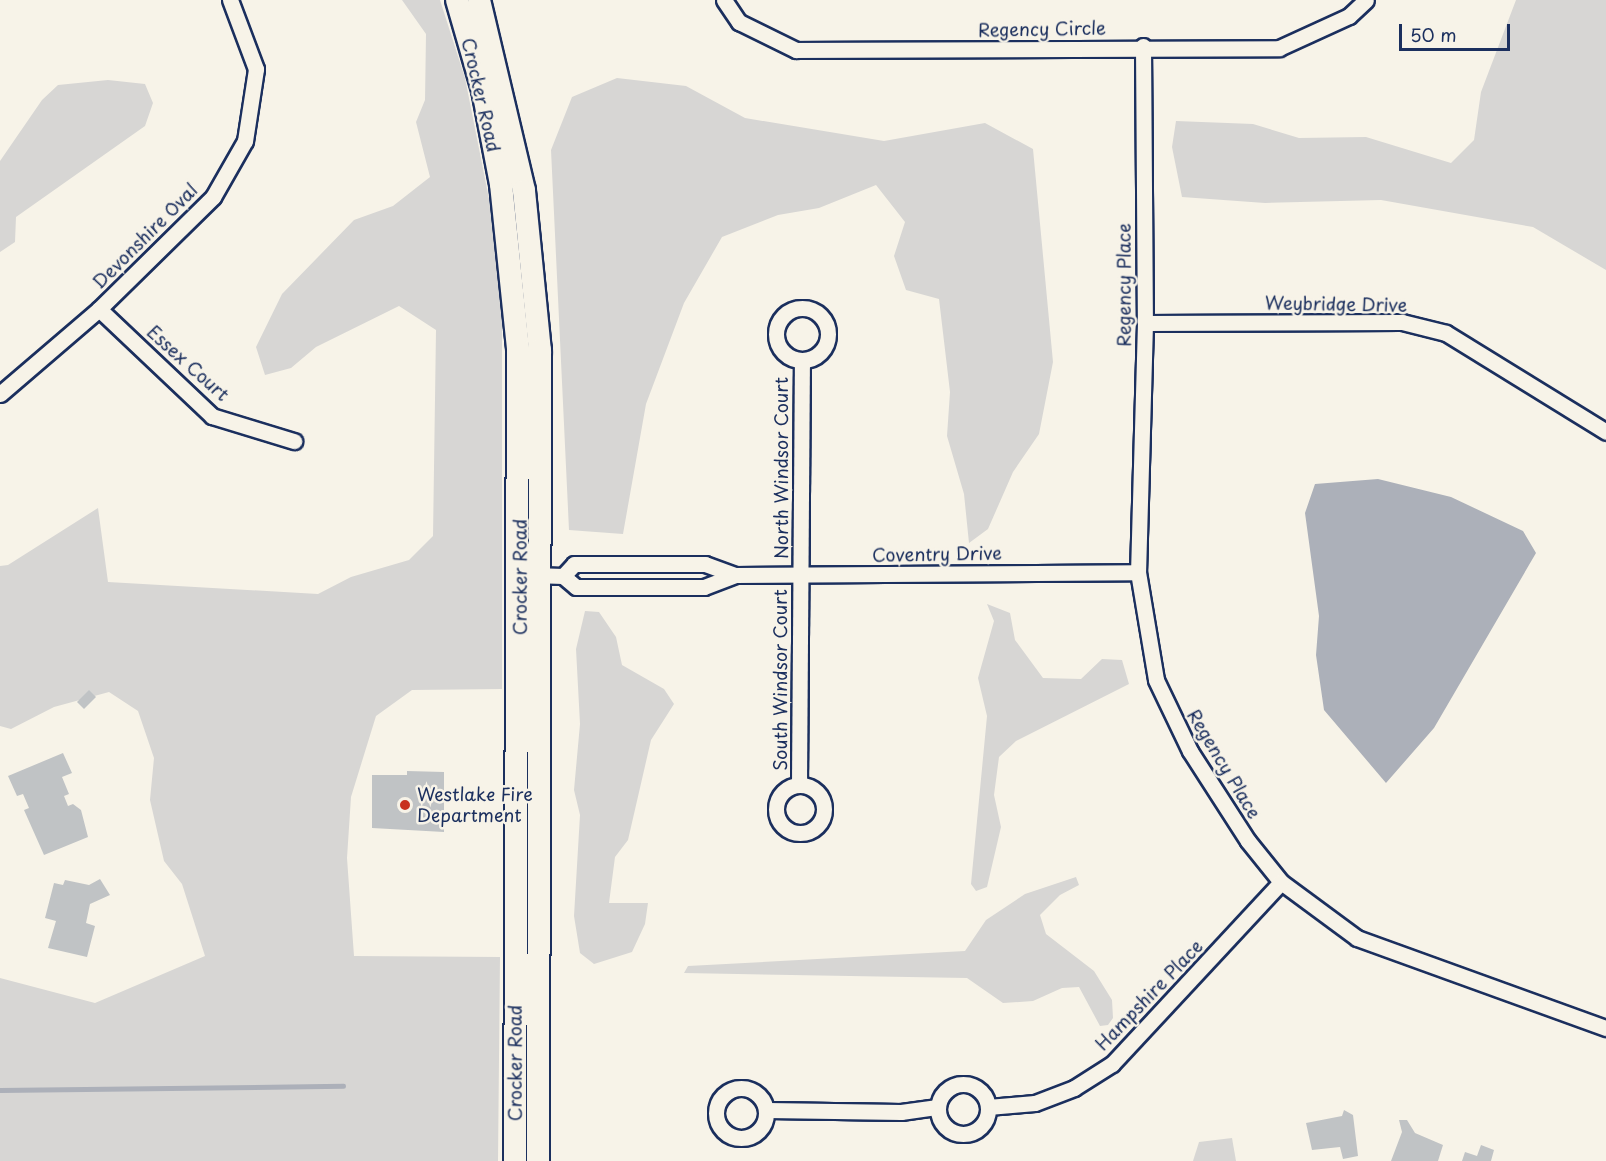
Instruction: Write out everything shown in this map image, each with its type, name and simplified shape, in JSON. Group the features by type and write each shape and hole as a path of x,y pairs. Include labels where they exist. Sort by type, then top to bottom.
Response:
{"main road":[{"name":"Crocker Road","path":"457,0 483,90 505,212 541,576 515,1161"},
{"name":"Crocker Road","path":"479,0 524,190 538,311 542,478 538,1161"}],"street":[{"name":"Devonshire Oval","path":"0,394 99,309 213,197 245,141 256,69 230,0"},
{"name":"Regency Circle","path":"724,0 739,22 796,50 1143,46 1279,48 1349,16 1366,0"},
{"name":"Regency Place","path":"1143,46 1144,323 1138,572 1153,673 1190,751 1248,842 1281,882 1357,938 1606,1028"},
{"name":"Essex Court","path":"99,309 212,416 294,441"},
{"name":"Weybridge Drive","path":"1144,323 1413,325 1446,333 1481,351 1606,432"},
{"name":"North Windsor Court","path":"800,575 802,360"},
{"name":"Coventry Drive","path":"541,576 574,564 705,564 735,575 1138,572"},
{"name":"Coventry Drive","path":"541,576 576,587 704,587 735,575"},
{"name":"South Windsor Court","path":"799,784 800,575"},
{"name":"Hampshire Place","path":"988,1107 1035,1103 1074,1088 1112,1065 1281,882"},
{"path":"966,1084 981,1091 988,1107 978,1129 962,1134 946,1129 938,1107 950,1087 966,1084"},
{"path":"766,1110 901,1112 938,1107"}],"shaded area":[{"path":"402,0 440,0 465,78 490,204 502,318 502,689 412,690 376,716 351,797 347,858 354,956 500,957 498,1161 0,1161 0,978 95,1003 205,956 182,884 164,861 150,800 154,758 138,711 109,692 54,707 11,729 0,726 0,566 8,565 98,508 108,582 318,594 351,577 409,560 433,536 436,330 399,306 316,347 291,368 265,375 256,347 282,294 354,220 393,206 430,177 416,122 425,100 426,34"},
{"path":"1516,0 1606,0 1606,270 1533,227 1381,200 1265,203 1182,197 1172,147 1176,121 1253,124 1299,138 1366,137 1451,163 1474,140 1481,92"},
{"path":"617,78 686,86 745,118 884,141 985,123 1033,149 1053,362 1039,434 1013,472 988,529 969,543 964,494 947,436 950,392 939,299 906,290 894,256 905,222 876,185 819,208 778,215 722,237 684,303 646,404 623,534 569,530 551,150 572,97"},
{"path":"108,80 145,84 153,103 145,126 16,217 15,242 0,252 0,161 42,100 58,85"},
{"path":"1378,479 1451,497 1523,531 1536,553 1434,728 1386,783 1324,710 1316,655 1319,616 1305,513 1315,484"},
{"path":"987,604 1010,613 1015,640 1043,678 1081,679 1102,659 1122,660 1129,684 1016,741 999,757 994,795 1001,827 987,887 976,891 971,884 987,716 978,678 994,621"},
{"path":"585,611 599,612 616,637 622,665 664,689 674,704 651,740 628,840 615,857 609,903 648,903 645,924 632,952 594,964 580,953 574,916 580,815 574,790 580,724 576,649"},
{"path":"1076,877 1079,885 1060,895 1040,915 1046,934 1094,971 1112,1000 1113,1018 1108,1025 1100,1026 1079,987 1062,988 1033,1001 1003,1003 967,978 684,973 688,966 965,951 986,920 1025,894"},
{"path":"1232,1138 1236,1161 1193,1161 1199,1142"}],"building":[{"path":"89,690 96,697 84,709 77,702"},
{"path":"63,753 72,773 62,777 69,794 64,796 68,806 73,804 81,810 88,837 44,855 24,810 29,808 23,794 17,796 8,776"},
{"path":"407,771 444,772 444,832 372,828 372,775 407,775"},
{"path":"100,879 110,895 90,904 86,923 95,926 87,957 48,948 56,921 45,918 54,883 63,885 65,880 89,885"},
{"path":"1344,1110 1353,1115 1358,1156 1343,1159 1340,1147 1312,1150 1306,1123 1342,1116"},
{"path":"1399,1120 1407,1120 1415,1133 1443,1145 1438,1161 1391,1161 1402,1132"},
{"path":"1481,1145 1494,1150 1491,1161 1462,1161 1465,1152 1477,1156"}],"waterway":[{"path":"0,1090 343,1086"}],"place":[{"name":"Westlake Fire Department","path":"405,805"}]}
